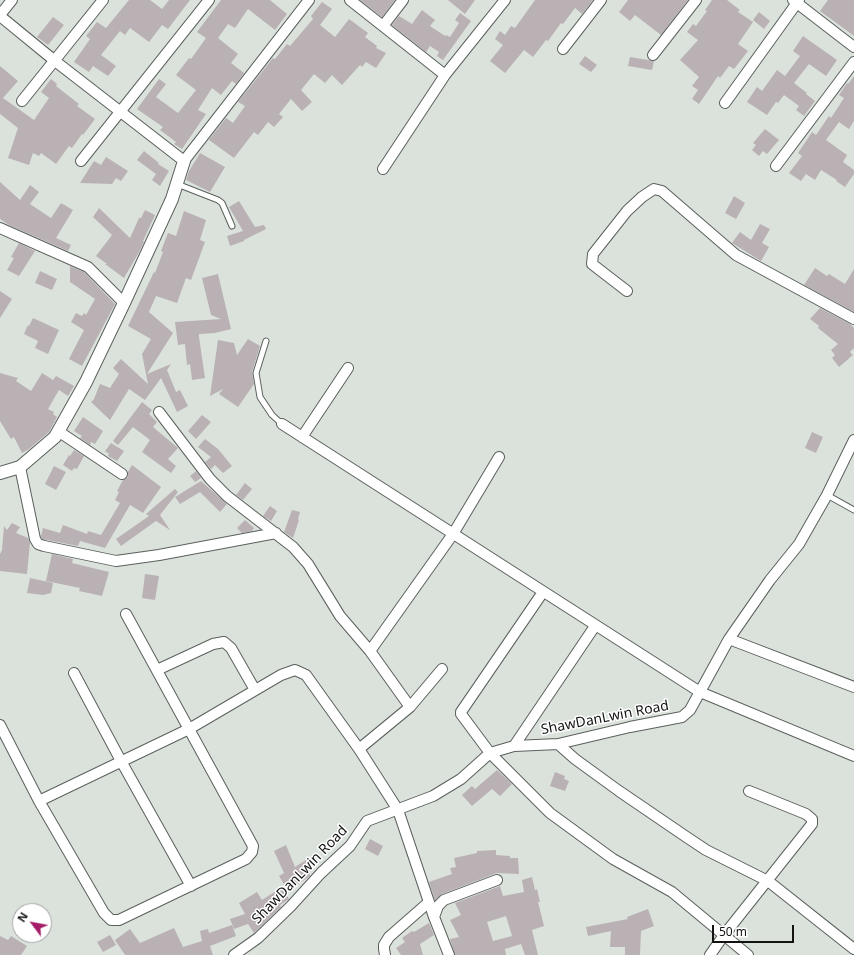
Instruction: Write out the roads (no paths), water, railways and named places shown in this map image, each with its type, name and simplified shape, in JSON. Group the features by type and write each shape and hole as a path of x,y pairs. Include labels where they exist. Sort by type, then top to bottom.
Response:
{"street":[{"path":"12,0 0,16 55,61 184,161"},
{"path":"22,101 103,0"},
{"path":"81,161 208,0"},
{"path":"0,473 20,467 55,437 86,382 124,303 172,199 184,161 309,0"},
{"path":"350,0 445,75"},
{"path":"383,26 403,0"},
{"path":"383,169 445,75 504,0"},
{"path":"562,49 601,0"},
{"path":"653,55 696,0"},
{"path":"724,103 796,1 854,47"},
{"path":"776,166 854,62"},
{"path":"627,291 592,264 593,254 627,211 642,197 654,189 662,191 736,254 854,319"},
{"path":"0,228 88,267 124,303"},
{"path":"302,437 348,368"},
{"path":"159,412 210,479 227,496 276,533 308,564 340,616 370,651 410,707"},
{"path":"282,424 700,692 854,756"},
{"path":"58,431 122,474"},
{"name":"ShawDanLwin Road","path":"234,955 258,938 291,906 321,873 350,846 368,821 433,796 461,779 490,753 514,746 558,744 630,727 682,717 690,710 729,639 770,580 799,544 827,495 854,440"},
{"path":"370,651 453,534 499,457"},
{"path":"20,467 35,539 38,544 44,546 86,556 116,561 159,555 276,533"},
{"path":"543,592 460,712 490,753 550,813 613,859 672,892 748,955"},
{"path":"0,725 39,801 104,913 111,920 119,920 246,859 252,852 253,846 126,614"},
{"path":"514,746 595,626"},
{"path":"729,639 854,688"},
{"path":"157,670 213,644 224,642 231,648 255,690"},
{"path":"359,749 410,707 442,668"},
{"path":"39,801 189,729 281,675 295,670 306,675 359,749 398,810 434,917 449,955"},
{"path":"74,673 191,886"},
{"path":"558,744 587,768 706,850 768,881 854,949"},
{"path":"710,955 724,935 812,824 812,819 806,814 749,791"},
{"path":"434,917 438,906 444,900 497,880"},
{"path":"385,955 384,945 389,936 429,902"}],"lane":[{"path":"177,184 218,200 222,203 232,226"},
{"path":"266,341 256,373 260,397 272,415 282,424"},
{"path":"827,495 854,510"}]}
